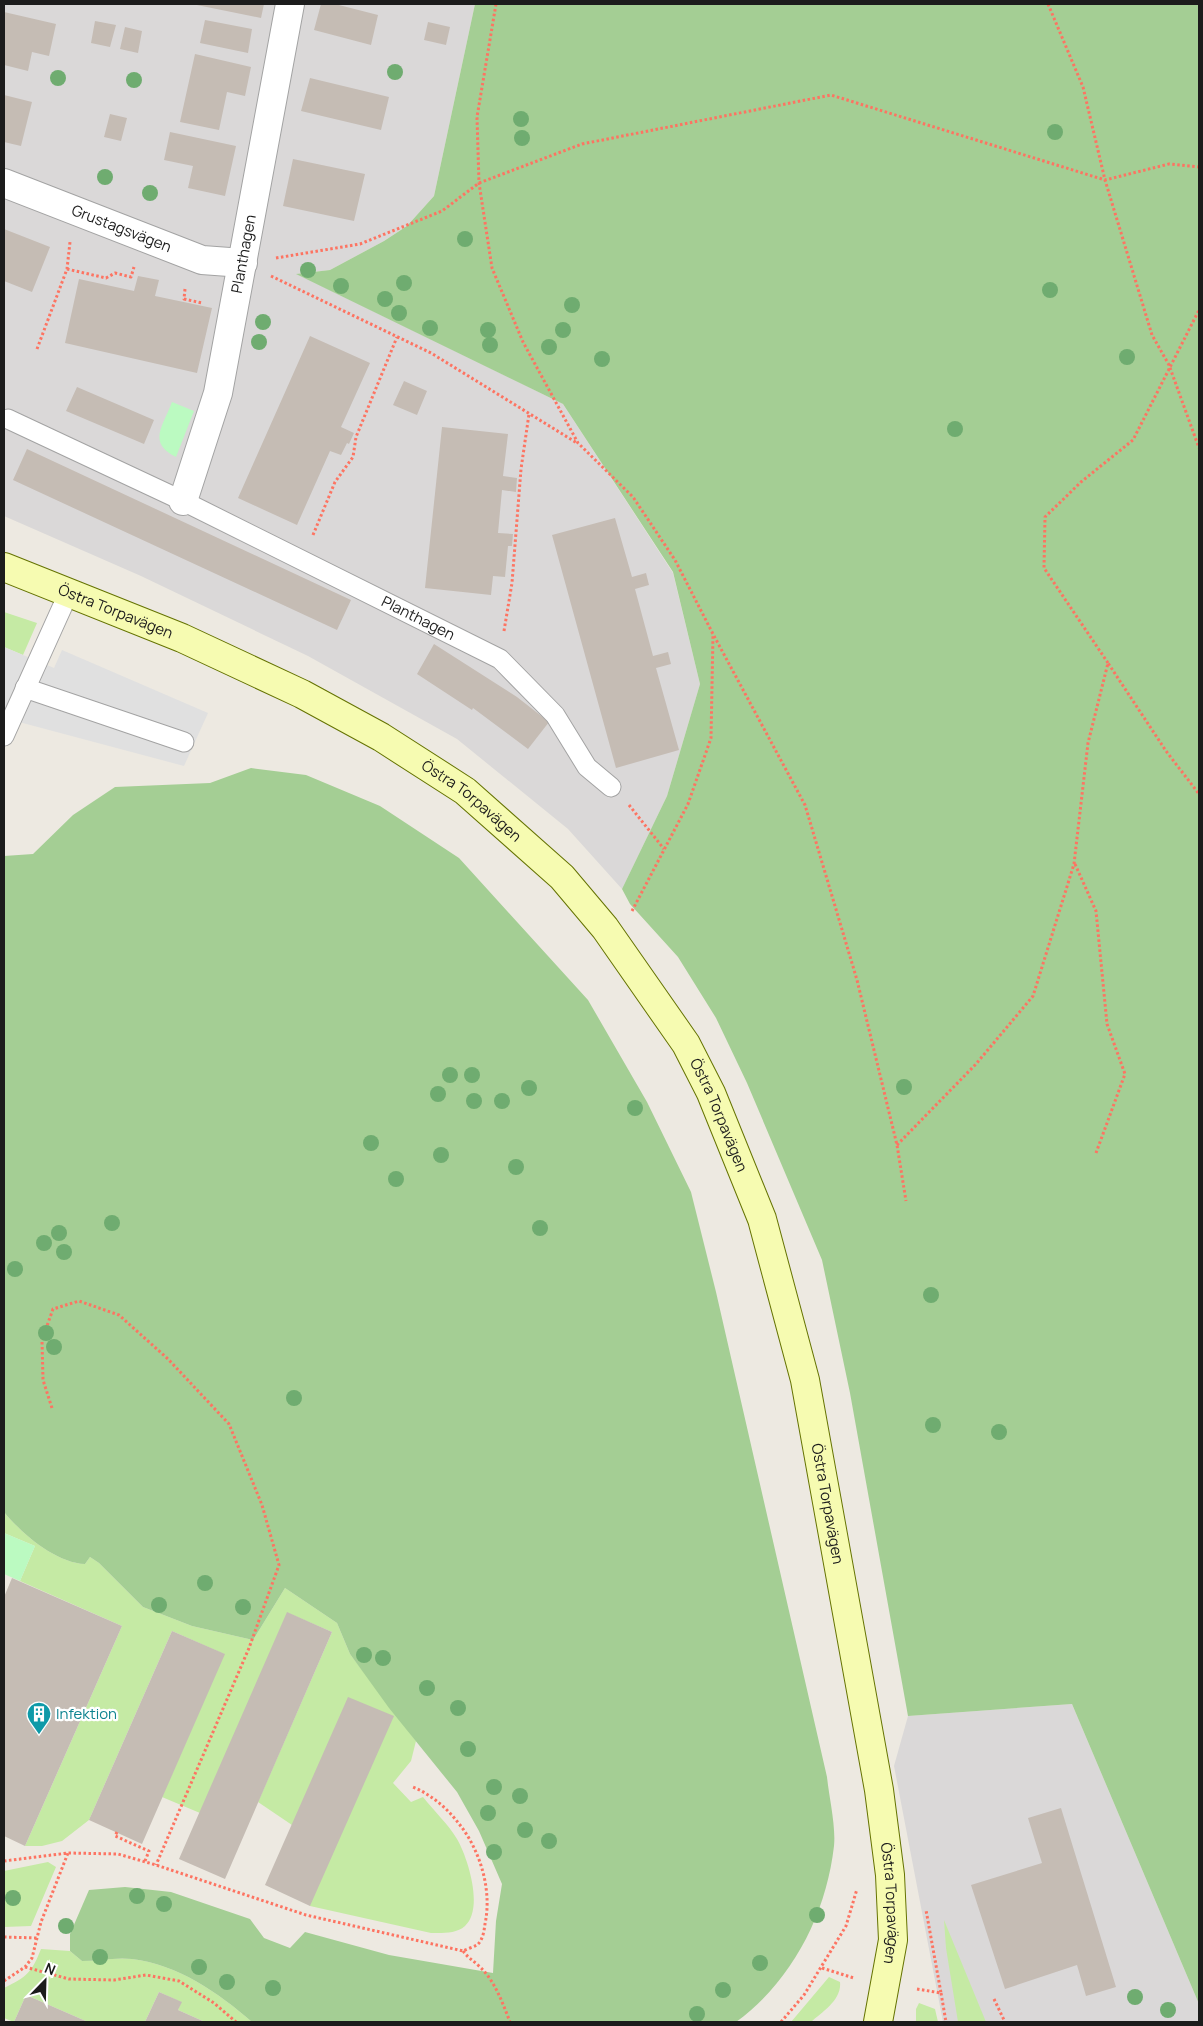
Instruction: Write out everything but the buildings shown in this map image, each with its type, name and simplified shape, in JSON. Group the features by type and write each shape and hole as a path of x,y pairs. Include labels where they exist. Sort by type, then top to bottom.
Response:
{"street":[{"name":"Planthagen","path":"183,501 218,394 290,4"},
{"name":"Grustagsvägen","path":"4,183 202,260 243,263"},
{"name":"Östra Torpavägen","path":"4,567 182,638 302,694 381,737 465,791 562,877 606,928 686,1044 712,1093 762,1219 805,1380 879,1790 890,1875 893,1940 878,2022"}],"lane":[{"name":"Planthagen","path":"8,419 183,501 500,659 555,714 587,767 611,787"},
{"path":"4,736 69,592"},
{"path":"25,688 184,742"}],"path":[{"path":"496,4 477,117 479,183 492,268 523,342 578,443"},
{"path":"1048,4 1082,87 1105,180 1152,335 1170,364 1199,448"},
{"path":"243,263 360,244 442,211 479,183 582,144 831,95 1105,180 1169,164 1199,167"},
{"path":"37,349 66,268 72,233 79,212"},
{"path":"66,268 106,278 115,273 131,277 137,260"},
{"path":"243,263 431,353 578,443 633,498 676,560 712,634 806,805 857,980 897,1145 906,1201"},
{"path":"1199,310 1132,440 1080,482 1045,516 1044,568 1166,751 1199,794"},
{"path":"303,561 335,482 352,457 356,438 397,337"},
{"path":"500,659 512,583 529,414"},
{"path":"897,1145 976,1064 1033,996 1074,864 1088,743 1108,663"},
{"path":"611,787 637,813 664,849"},
{"path":"1074,864 1096,911 1107,1024 1125,1074 1096,1153"},
{"path":"52,1408 43,1380 42,1340 53,1309 79,1301 119,1315 168,1359 229,1424 262,1505 279,1565 249,1648 156,1865"},
{"path":"4,1862 68,1853 118,1854 306,1915 463,1951 478,1944 484,1934 488,1908 486,1883 461,1826 431,1795 413,1787"},
{"path":"116,1832 115,1836 149,1851 145,1862"},
{"path":"4,1981 25,1967 32,1958 37,1938 68,1853"},
{"path":"781,2022 808,1988 846,1926 857,1888"},
{"path":"4,1937 37,1938"},
{"path":"463,1951 469,1959 480,1966 492,1982 510,2022"},
{"path":"25,1967 69,1979 114,1980 146,1975 179,1981 214,2003 236,2022"},
{"path":"941,1993 946,2022"},
{"path":"994,1999 1005,2022"}],"shaded area":[{"path":"4,4 475,4 434,196 407,226 384,241 330,270 297,274 563,404 673,573 700,684 667,796 622,889 568,829 457,739 308,656 141,576 4,516"},
{"path":"4,647 54,668 62,650 208,713 184,766 4,718"},
{"path":"1072,1704 1199,2004 1199,2022 943,2022 894,1766 908,1716"}],"green space":[{"path":"475,4 1199,4 1199,2004 1072,1704 908,1716 850,1393 822,1260 747,1083 716,1018 678,957 630,904 622,889 667,796 700,684 673,572 563,404 296,274 330,270 384,241 407,226 434,196"},
{"path":"172,402 194,411 176,457 167,452 160,440 162,426"},
{"path":"4,612 37,623 23,655 4,647"},
{"path":"251,768 306,775 380,806 459,858 588,1000 647,1102 691,1192 716,1292 827,1777 834,1830 834,1846 830,1872 823,1897 803,1945 774,1987 736,2022 252,2022 226,2001 181,1973 149,1962 132,1959 82,1961 70,1951 70,1934 89,1890 125,1887 171,1892 250,1919 264,1938 290,1948 305,1932 389,1955 493,1973 496,1921 502,1884 479,1831 457,1792 389,1708 350,1654 337,1623 285,1588 253,1640 192,1626 143,1607 99,1563 90,1557 85,1564 63,1559 51,1553 30,1538 4,1512 4,856 33,854 73,815 115,787 210,783"},
{"path":"4,1512 30,1538 51,1553 63,1559 85,1564 90,1557 99,1563 143,1607 192,1626 253,1640 285,1588 337,1623 350,1654 416,1741 411,1761 393,1783 411,1802 423,1797 457,1839 466,1858 474,1896 471,1918 465,1926 453,1932 431,1933 310,1906 292,1825 258,1802 332,1632 288,1613 200,1813 162,1797 224,1654 172,1631 89,1820 62,1841 42,1846 25,1846 122,1626 20,1581 35,1546 4,1533"},
{"path":"4,1533 35,1546 20,1581 4,1574"},
{"path":"48,1862 56,1867 31,1926 4,1927 4,1871"},
{"path":"944,1920 986,2022 958,2022 946,1948"},
{"path":"41,1949 70,1951 82,1961 132,1959 165,1967 181,1973 211,1991 252,2022 205,2022 178,2010 181,2002 159,1992 145,2022 88,2022 26,1995 14,2022 4,2018 4,1988 28,1973"},
{"path":"829,1977 840,1982 840,1988 835,2000 811,2022 791,2022"},
{"path":"919,2003 935,2009 938,2022 916,2022 916,2009"}],"place":[{"name":"Infektion","path":"39,1735"}]}
